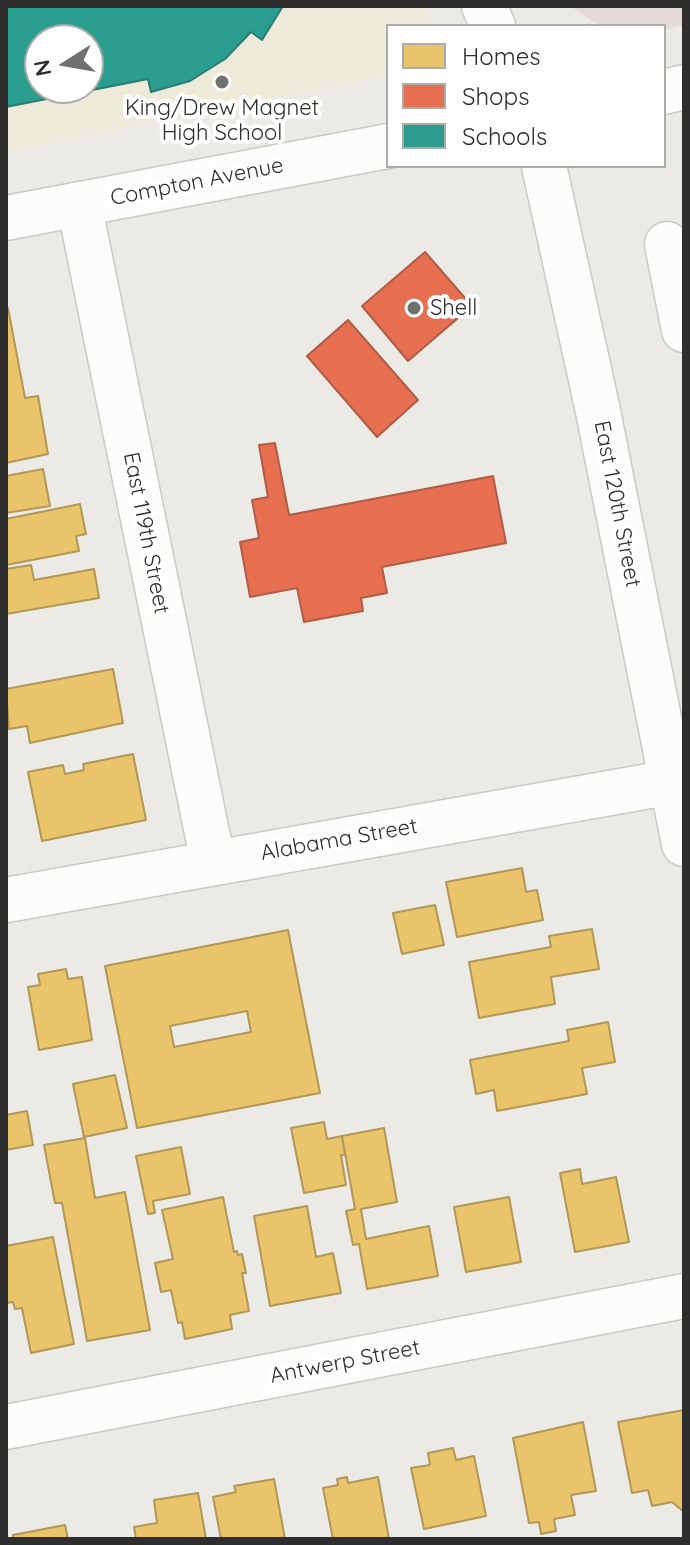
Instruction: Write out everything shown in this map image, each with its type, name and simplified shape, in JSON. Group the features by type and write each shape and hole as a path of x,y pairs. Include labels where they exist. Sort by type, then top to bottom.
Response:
{"street":[{"name":"Compton Avenue","path":"6,218 386,146"},
{"name":"East 120th Street","path":"544,168 598,411 684,844"},
{"name":"East 119th Street","path":"79,204 213,862"},
{"path":"667,244 684,330"},
{"name":"Alabama Street","path":"6,900 672,782"},
{"name":"Antwerp Street","path":"6,1427 684,1296"}],"shaded area":[{"name":"King/Drew Magnet High School","path":"6,6 424,6 431,24 386,24 386,75 6,152"},
{"path":"570,6 684,6 684,25 666,30 666,24 597,24"}],"building: Homes":[{"path":"6,309 25,398 38,396 48,454 6,463"},
{"path":"43,469 50,506 6,513 6,476"},
{"path":"80,504 86,534 76,536 79,551 6,565 6,519"},
{"path":"31,565 34,580 94,569 99,598 6,614 6,569"},
{"path":"113,669 123,723 30,743 27,726 9,729 6,689"},
{"path":"133,754 146,820 42,841 28,772 63,765 65,774 84,770 83,764"},
{"path":"522,868 526,892 537,890 543,920 457,937 446,882"},
{"path":"435,905 444,945 402,954 393,913"},
{"path":"592,929 599,969 551,977 555,1004 479,1018 469,962 551,947 549,936"},
{"path":"288,930 320,1093 137,1128 105,966","holes":["247,1011 251,1032 174,1047 170,1026"]},
{"path":"66,969 68,979 82,977 92,1040 39,1050 28,987 40,985 38,974"},
{"path":"608,1022 615,1062 582,1068 587,1094 497,1111 494,1090 476,1094 470,1060 569,1041 567,1030"},
{"path":"115,1075 127,1128 84,1137 73,1084"},
{"path":"27,1111 33,1145 6,1150 6,1115"},
{"path":"324,1122 327,1139 342,1136 345,1155 341,1155 346,1185 304,1193 291,1128"},
{"path":"384,1128 397,1202 361,1209 366,1239 429,1226 438,1276 367,1289 359,1244 353,1245 346,1211 355,1209 342,1136"},
{"path":"85,1138 95,1198 125,1192 150,1330 87,1341 62,1203 55,1203 44,1145"},
{"path":"181,1147 190,1194 153,1201 155,1213 148,1214 136,1156"},
{"path":"580,1169 582,1184 616,1177 629,1242 575,1252 560,1173"},
{"path":"223,1197 234,1252 242,1254 249,1311 230,1315 232,1329 185,1339 171,1290 161,1292 155,1263 173,1259 162,1210"},
{"path":"509,1197 521,1262 466,1272 454,1207"},
{"path":"307,1206 316,1257 333,1253 341,1293 270,1306 254,1216"},
{"path":"53,1237 74,1344 31,1353 22,1308 15,1309 13,1302 6,1303 6,1246"},
{"path":"684,1410 684,1512 672,1502 652,1506 648,1490 632,1493 618,1422"},
{"path":"583,1422 596,1491 571,1495 575,1515 554,1519 556,1531 541,1534 539,1522 529,1523 513,1438"},
{"path":"453,1448 456,1460 474,1456 486,1516 424,1529 411,1468 430,1465 428,1453"},
{"path":"347,1477 348,1483 378,1477 389,1539 333,1539 323,1488 338,1485 337,1479"},
{"path":"274,1479 285,1539 221,1539 213,1497 236,1492 234,1486"},
{"path":"198,1493 206,1539 136,1539 134,1527 157,1523 154,1500"},
{"path":"65,1525 68,1539 13,1539 13,1535"}],"building: Shops":[{"path":"425,252 472,306 408,361 362,306"},
{"path":"348,320 418,400 377,437 307,356"},
{"path":"275,443 289,515 493,476 506,543 382,567 387,593 361,598 363,611 304,622 297,588 250,597 240,542 259,538 252,500 268,497 259,445"}],"building: Schools":[{"path":"6,6 283,6 262,40 251,32 225,59 190,81 151,92 148,79 104,88 104,24 24,24 24,103 6,107"}],"place":[{"name":"King/Drew Magnet High School","path":"222,82"},
{"name":"Shell","path":"414,308"}]}
